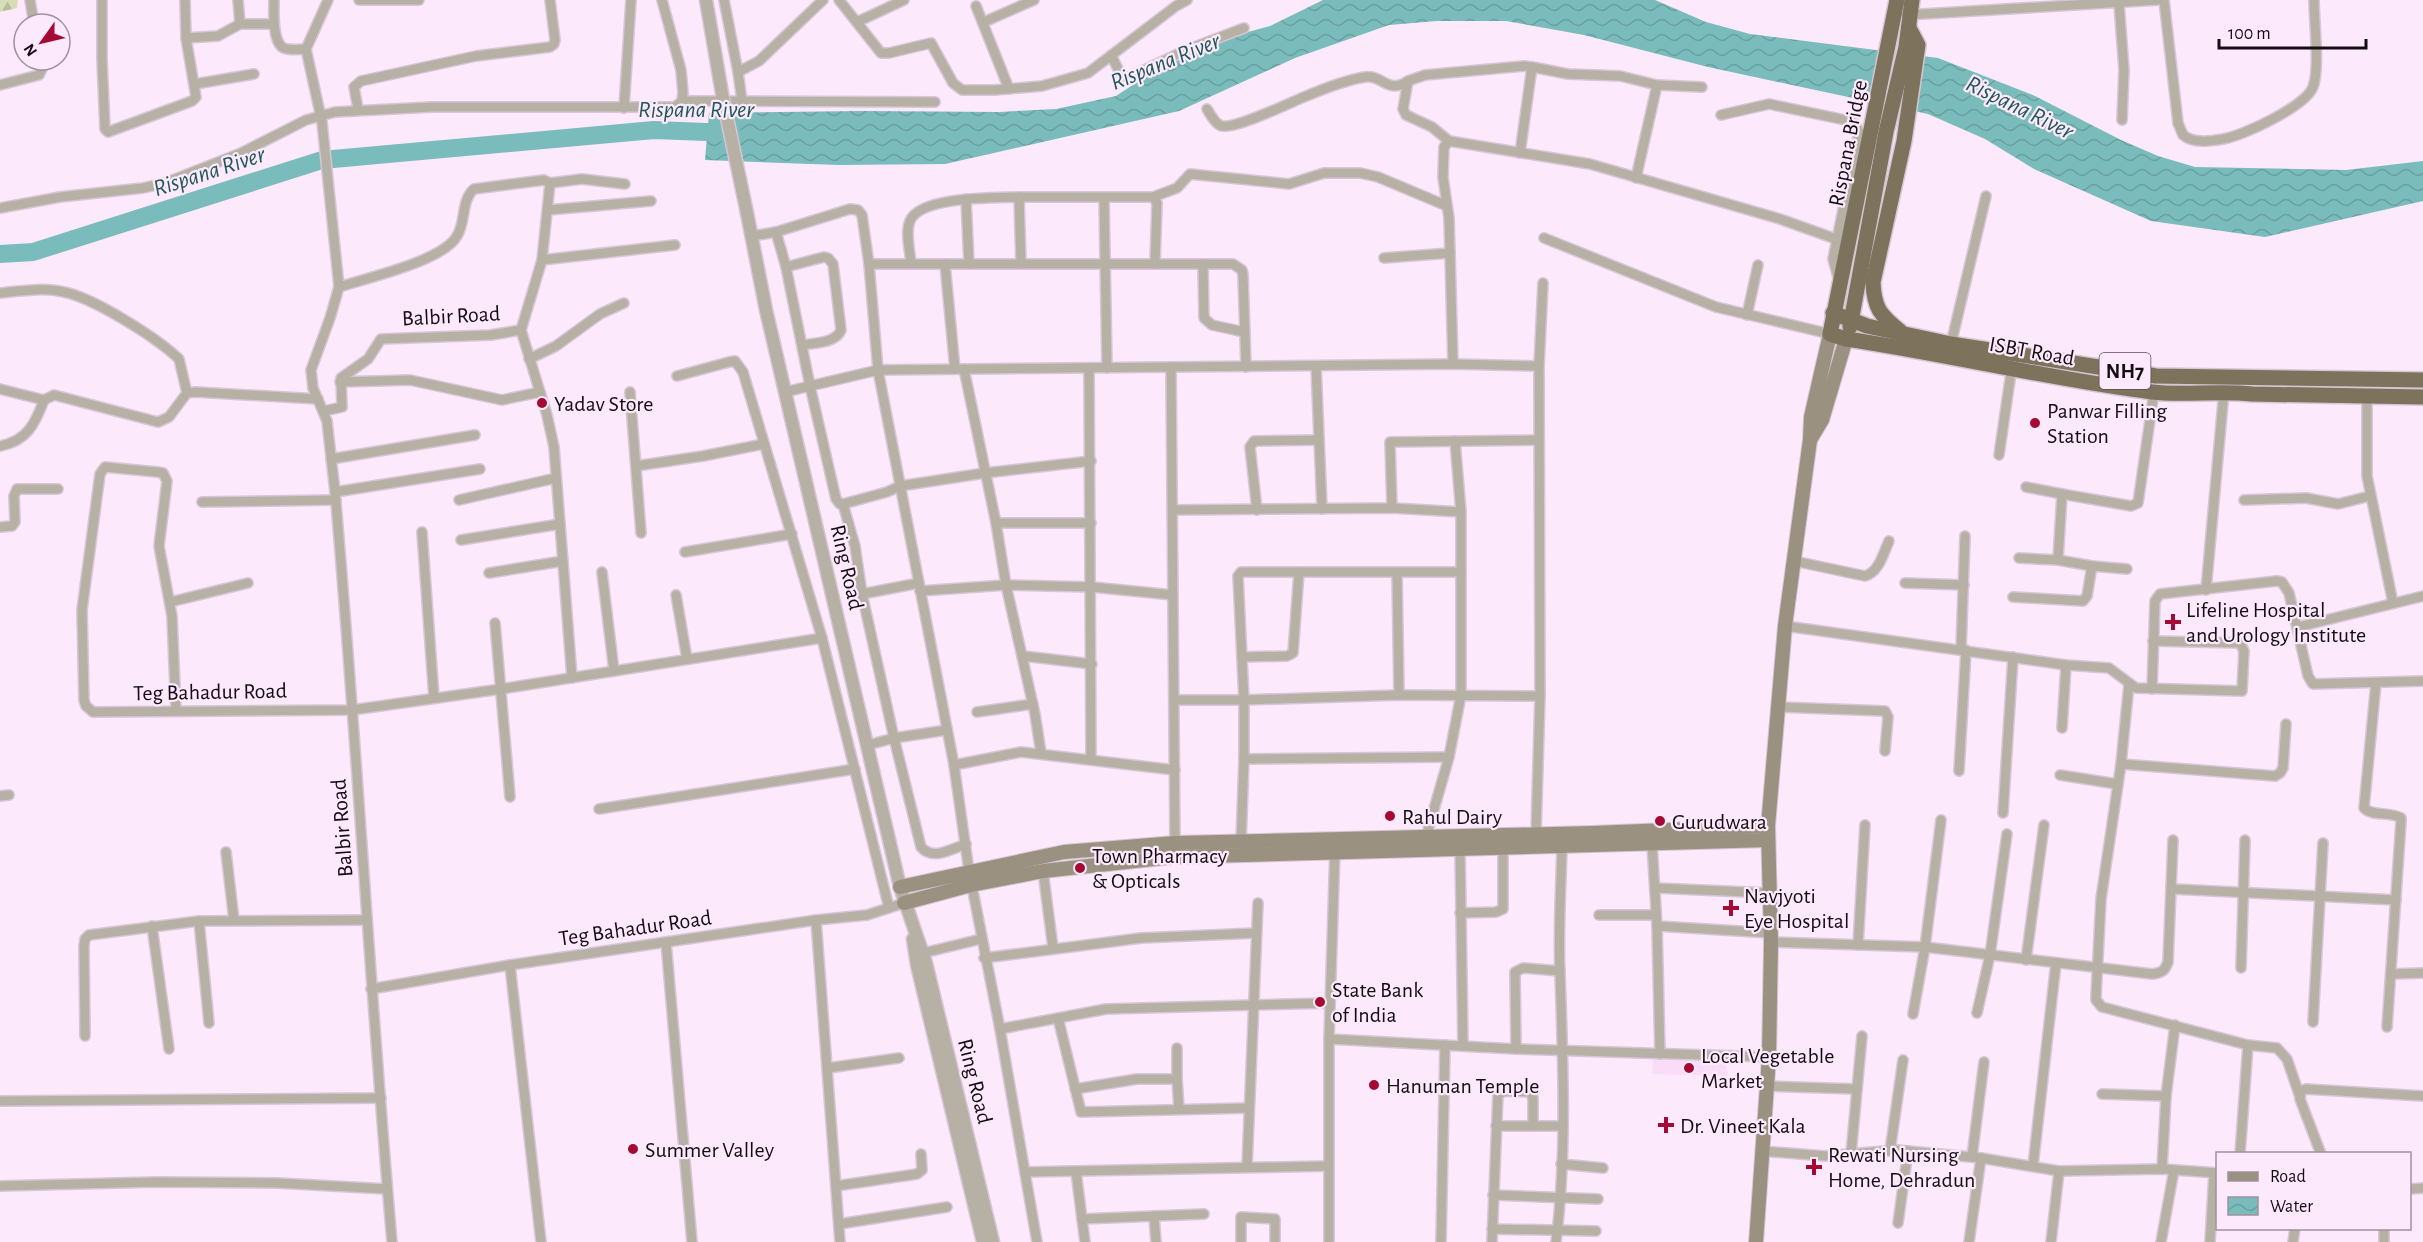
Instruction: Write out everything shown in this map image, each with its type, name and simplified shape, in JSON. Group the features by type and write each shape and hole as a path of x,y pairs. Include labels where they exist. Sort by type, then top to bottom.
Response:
{"highway":[{"name":"Rispana Bridge","path":"1842,244 1896,8"},
{"path":"1902,333 1883,318 1875,305 1873,282 1904,141 1911,49 1911,14"},
{"name":"Rispana Bridge","path":"1846,339 1852,320 1886,132 1911,49"},
{"path":"1830,334 1840,283 1842,244"},
{"name":"NH7","path":"1833,313 1867,326 1952,344 2156,376 2423,380"},
{"name":"ISBT Road","path":"1830,334 2010,370 2154,392 2224,391 2252,394 2423,397"}],"main road":[{"path":"1756,1242 1769,1057 1771,938 1768,833 1778,707 1785,626 1810,440 1811,417 1830,334"},
{"path":"1810,440 1822,420 1846,339"},
{"path":"904,903 970,878 1064,852 1175,843 1460,849 1536,834 1768,833"},
{"path":"900,887 1172,857 1335,846 1426,837 1562,846 1652,843 1768,833"}],"street":[{"path":"102,0 102,59 107,131 192,101 197,94 186,38 185,0"},
{"path":"238,0 240,24"},
{"path":"274,0 273,24 283,48 306,49 328,0"},
{"path":"359,0 419,0"},
{"path":"358,109 354,87 361,81 476,56 550,47 555,40 550,0"},
{"path":"624,108 631,0"},
{"path":"662,0 681,70 682,101"},
{"name":"Ring Road","path":"706,0 723,99 766,310 900,887 923,953 993,1242"},
{"path":"724,0 742,101"},
{"path":"738,72 759,61 823,0"},
{"path":"839,0 881,53 931,43 953,83 962,90 1042,86 1088,73 1187,0"},
{"path":"857,22 904,0"},
{"path":"984,22 1034,0"},
{"path":"1896,8 1911,14 2158,0"},
{"path":"2164,0 2178,123 2183,135 2198,141 2235,136 2287,111 2310,93 2316,74 2314,0"},
{"path":"2119,3 2124,70 2122,120"},
{"path":"976,6 1009,89"},
{"path":"186,38 218,36 240,24 273,24"},
{"path":"1111,55 1120,73 1128,78 1191,48 1244,28"},
{"name":"Balbir Road","path":"306,49 322,118 339,287 311,370 313,388 324,411 335,496 392,1242"},
{"path":"1207,109 1218,124 1224,126 1256,117 1305,96 1366,76 1393,86 1401,86 1425,75 1514,66 1568,74 1620,76 1657,85 1701,87"},
{"path":"1520,153 1532,68"},
{"path":"0,85 39,75 40,72"},
{"path":"195,84 254,74"},
{"path":"1408,81 1404,112 1408,117 1432,127 1449,141 1584,163 1780,219 1842,244 1859,132 1856,124 1769,104 1721,115"},
{"path":"1636,177 1657,85"},
{"path":"0,208 60,197 143,188 165,183 241,153 306,120 358,109 675,107 682,101 935,102"},
{"path":"1449,141 1444,147 1443,177 1450,253 1453,364"},
{"path":"911,263 908,227 914,214 925,207 966,199 1153,197 1177,188 1190,174 1289,184 1324,173 1360,173 1378,177 1447,206"},
{"path":"339,287 418,261 442,250 458,236 468,197 474,189 544,180 550,184 582,179 625,184"},
{"path":"550,184 542,260 521,330 551,432 572,678"},
{"path":"1952,344 1986,196"},
{"path":"1019,197 1021,264"},
{"path":"1153,197 1156,203 1155,264"},
{"path":"1104,198 1107,368"},
{"path":"966,199 969,264"},
{"path":"548,210 651,201"},
{"path":"752,236 776,232 850,208 858,210 864,221 878,369 954,765 970,878 984,958 1000,1029 1037,1242"},
{"path":"776,232 786,267 836,498 840,504 887,492 900,486 985,473 1090,461"},
{"path":"1544,238 1692,298 1747,315 1830,334"},
{"path":"542,260 675,245"},
{"path":"1384,258 1450,253"},
{"path":"786,267 824,257 833,264 842,330 832,339 802,345"},
{"path":"869,264 1233,264 1242,270 1246,367"},
{"path":"945,264 959,369 996,523 1006,585 1023,656 1041,753"},
{"path":"1203,264 1204,318 1212,325 1244,332"},
{"path":"1747,315 1758,265"},
{"path":"1536,834 1540,696 1538,440 1543,283"},
{"path":"0,293 52,290 74,294 106,309 179,359 187,393 170,417 158,422 60,395 48,396 29,433 10,444 0,446"},
{"path":"529,359 556,346 591,319 624,303"},
{"name":"Balbir Road","path":"340,382 345,374 365,362 378,341 386,337 491,335 521,330"},
{"path":"1999,455 2010,370 2015,354"},
{"path":"676,376 735,362 743,372 822,638 889,908"},
{"path":"785,392 878,369 1453,364 1539,366"},
{"path":"1316,366 1322,509"},
{"path":"1171,367 1175,843"},
{"path":"1089,368 1092,587 1091,759"},
{"path":"324,411 342,407 340,382 410,380 502,400 540,392"},
{"path":"0,389 44,400"},
{"path":"2206,590 2224,391"},
{"path":"630,392 640,533"},
{"path":"2026,487 2131,506 2138,502 2154,392"},
{"path":"187,393 318,399"},
{"path":"2367,396 2367,476 2393,603"},
{"path":"331,459 475,435"},
{"path":"1257,510 1251,447 1254,441 1319,440"},
{"path":"1392,508 1390,442 1538,440"},
{"path":"1426,837 1449,757 1461,695 1461,513 1455,441"},
{"path":"636,466 764,444"},
{"name":"Teg Bahadur Road","path":"170,602 159,546 165,477 163,473 157,472 105,467 100,474 82,610 84,700 86,706 93,712 352,710 501,689 822,638"},
{"path":"202,502 335,496 480,469"},
{"path":"459,500 556,478"},
{"path":"0,527 12,526 15,522 16,489 20,487 58,489"},
{"path":"2058,560 2062,494"},
{"path":"2244,500 2306,498 2338,504 2370,496"},
{"path":"843,504 855,546 862,594 921,847 931,855 966,844"},
{"path":"1173,510 1392,508 1461,513"},
{"path":"996,523 1091,523"},
{"path":"461,540 560,524"},
{"path":"422,532 434,698"},
{"path":"685,552 792,534"},
{"path":"1959,771 1965,536"},
{"path":"1794,561 1864,576 1875,570 1889,542"},
{"path":"2019,558 2058,560 2127,569"},
{"path":"489,573 563,561"},
{"path":"2013,597 2083,601 2087,596 2092,566"},
{"path":"1241,843 1244,700 1238,576 1245,571 1461,572"},
{"path":"602,572 614,671"},
{"path":"1242,657 1287,656 1293,653 1299,572"},
{"path":"1397,573 1400,695"},
{"path":"1905,582 1964,585"},
{"path":"2152,688 2157,597 2167,592 2282,582 2289,592 2308,676 2313,684 2423,681"},
{"path":"176,711 170,602 248,583"},
{"path":"862,594 920,587 1006,585 1092,587 1173,595"},
{"path":"676,595 687,659"},
{"path":"2298,627 2423,596"},
{"path":"495,623 510,797"},
{"path":"1785,626 2066,665 2109,668 2123,676 2129,684 2136,688 2242,692 2244,651 2240,644 2236,642 2153,641"},
{"path":"1023,656 1092,664"},
{"path":"2003,813 2013,657"},
{"path":"2062,728 2066,665"},
{"path":"2376,683 2364,808 2369,813 2394,814 2400,818 2387,1027"},
{"path":"2129,684 2121,764 2102,899 2096,969 2096,1000 2102,1007 2248,1045 2281,1050 2287,1059 2320,1152"},
{"path":"1175,700 1400,695 1540,696"},
{"path":"978,712 1033,704"},
{"path":"1778,707 1885,711 1888,717 1884,751"},
{"path":"2121,764 2275,776 2283,768 2286,724"},
{"path":"868,745 894,738 947,730"},
{"path":"954,765 1009,753 1041,753 1175,770"},
{"path":"1244,759 1449,757"},
{"path":"599,809 855,769"},
{"path":"2060,775 2117,784"},
{"path":"1913,1014 1925,947 1941,820"},
{"path":"1858,945 1865,825"},
{"path":"2026,960 2044,825"},
{"path":"1977,1013 1990,956 2007,834"},
{"path":"1656,926 1858,945 1925,947 2096,969 2161,973 2166,969 2168,962 2173,840"},
{"path":"2241,968 2242,892 2246,840"},
{"path":"1460,914 1496,912 1503,909 1503,841"},
{"path":"1652,843 1660,1054"},
{"path":"2313,1022 2323,843"},
{"path":"1329,1242 1329,1039 1335,846"},
{"path":"1556,1242 1563,1126 1564,1051 1560,971 1562,846"},
{"path":"1460,849 1463,1046"},
{"path":"226,852 234,920"},
{"path":"1043,871 1053,948"},
{"path":"1655,888 1770,893"},
{"path":"2172,889 2396,900"},
{"name":"Teg Bahadur Road","path":"371,989 510,965 816,920 867,915 904,903"},
{"path":"1247,1167 1258,903"},
{"path":"1599,915 1656,915"},
{"path":"85,1036 85,939 95,933 199,921 367,920"},
{"path":"816,920 840,1242"},
{"path":"199,921 209,1023"},
{"path":"152,926 169,1049"},
{"name":"Ring Road","path":"914,930 914,956 983,1242"},
{"path":"984,958 1141,938 1257,933"},
{"path":"923,953 981,939"},
{"path":"666,942 692,1242"},
{"path":"2033,1166 2056,963"},
{"path":"510,965 541,1242"},
{"path":"1516,1049 1515,972 1523,968 1560,971"},
{"path":"2391,974 2423,973"},
{"path":"1000,1029 1106,1009 1330,1003"},
{"path":"1058,1017 1081,1112 1249,1108"},
{"path":"2162,1169 2166,1096 2175,1025"},
{"path":"1851,1154 1862,1036"},
{"path":"1329,1039 1564,1051 1769,1057"},
{"path":"1441,1242 1445,1045"},
{"path":"2240,1152 2248,1045"},
{"path":"1177,1048 1179,1109"},
{"path":"828,1068 899,1058"},
{"path":"1890,1151 1903,1060"},
{"path":"1970,1242 1984,1062"},
{"path":"1075,1089 1137,1080 1177,1079"},
{"path":"1766,1086 1857,1089"},
{"path":"2299,1094 2306,1089 2423,1096"},
{"path":"1492,1242 1498,1094 1505,1090 1532,1094 1533,1126"},
{"path":"2102,1094 2166,1096"},
{"path":"0,1101 381,1098"},
{"path":"1496,1126 1563,1126"},
{"path":"1761,1151 1825,1156 1908,1151 1976,1157 2059,1171 2162,1169 2216,1173 2210,1242"},
{"path":"1898,1223 1908,1151"},
{"path":"836,1186 917,1174 922,1170 921,1154"},
{"path":"1561,1164 1603,1168"},
{"path":"1025,1172 1329,1166"},
{"path":"2161,1242 2174,1170"},
{"path":"2051,1242 2059,1171"},
{"path":"1076,1172 1085,1242"},
{"path":"0,1186 156,1182 266,1183 387,1189"},
{"path":"1493,1195 1598,1199"},
{"path":"838,1224 947,1207"},
{"path":"1082,1219 1204,1214"},
{"path":"1154,1216 1156,1242"},
{"path":"1241,1242 1240,1217 1275,1219 1275,1242"},
{"path":"1492,1229 1596,1232"}],"shaded area":[{"name":"Local Vegetable Market","path":"1653,1058 1725,1061 1728,1076 1652,1074"}],"green space":[{"path":"0,0 18,0 17,8 0,12"}],"water":[{"path":"1323,0 1655,0 1706,22 1750,34 1938,58 2035,96 2121,140 2158,156 2195,167 2346,170 2423,161 2423,201 2265,237 2151,221 2034,169 1985,139 1928,114 1708,67 1584,35 1506,21 1437,21 1389,25 1295,58 1179,111 945,164 839,165 705,160 709,113 999,112 1056,109 1116,96 1166,63 1237,35 1270,26"}],"waterway":[{"name":"Rispana River","path":"0,254 33,252 322,160 654,130 732,133"}],"place":[{"name":"Yadav Store","path":"542,403"},
{"name":"Panwar Filling Station","path":"2035,423"},
{"name":"Lifeline Hospital and Urology Institute","path":"2173,622"},
{"name":"Rahul Dairy","path":"1390,816"},
{"name":"Gurudwara","path":"1660,821"},
{"name":"Town Pharmacy & Opticals","path":"1080,868"},
{"name":"Navjyoti Eye Hospital","path":"1731,908"},
{"name":"State Bank of India","path":"1320,1002"},
{"name":"Local Vegetable Market","path":"1689,1068"},
{"name":"Hanuman Temple","path":"1374,1085"},
{"name":"Dr. Vineet Kala","path":"1666,1125"},
{"name":"Summer Valley","path":"633,1149"},
{"name":"Rewati Nursing Home, Dehradun","path":"1814,1167"}]}
